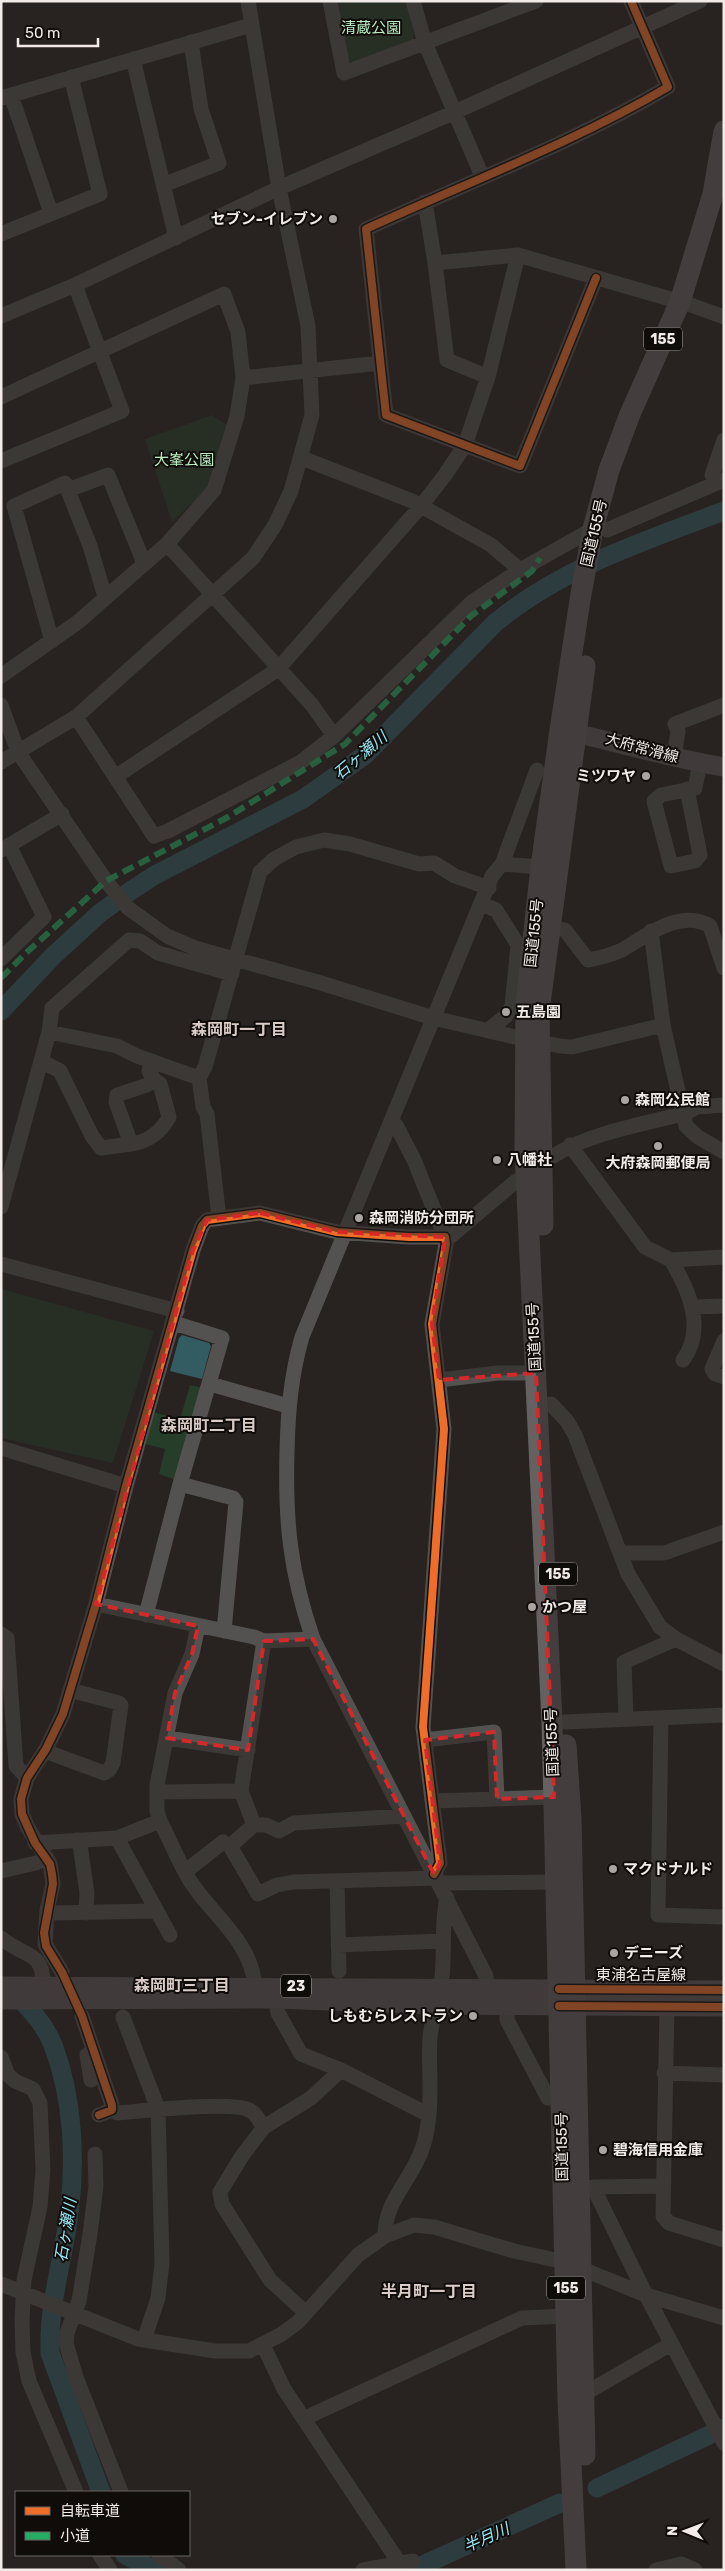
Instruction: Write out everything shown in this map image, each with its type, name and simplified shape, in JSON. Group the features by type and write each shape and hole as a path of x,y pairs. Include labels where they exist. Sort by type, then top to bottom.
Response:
{"highway":[{"name":"国道155号","path":"567,1997 556,1882 554,1797 525,1151 541,867 568,732 589,588 600,532 686,303 712,194 724,132"},
{"name":"国道155号","path":"686,303 706,266 724,198"},
{"name":"国道155号","path":"568,732 550,927 539,1011 531,1040 540,1150 565,1722 571,1818 567,1997 573,2265 584,2394 587,2570"},
{"name":"国道155号","path":"573,2265 567,2316 576,2570"}],"main road":[{"name":"大府常滑線","path":"568,732 724,767"},
{"name":"東浦名古屋線","path":"1,1986 40,1990 255,1986 438,1997 507,2005 567,1997 724,1990"},
{"name":"東浦名古屋線","path":"1,2000 40,1990 78,2008 276,1999 438,1997 487,1989 667,2006 724,2007"}],"street":[{"path":"1,762 76,717 253,558 275,525 302,458 312,415 312,369 308,326 280,188 248,1"},
{"path":"330,1 344,73 536,1"},
{"path":"413,1 425,42 482,176"},
{"path":"596,278 520,466 386,415 366,230 615,115 668,87 631,1"},
{"path":"1,316 74,285 280,188 455,112 700,1"},
{"path":"51,213 6,96 251,25"},
{"path":"163,185 219,163 201,109 191,42"},
{"path":"133,58 176,238"},
{"path":"1,234 100,194 71,77"},
{"path":"425,202 447,360 488,377"},
{"path":"435,263 518,255 686,303 724,317"},
{"path":"115,777 278,669 421,506 465,445 488,377 518,255"},
{"path":"1,461 122,411 101,351 74,285"},
{"path":"1,397 224,294 238,332 244,378 237,416 214,490 167,544 52,641 1,676"},
{"path":"244,378 380,363"},
{"path":"76,717 154,836 219,806 288,769 334,736 472,602 520,570 720,475 724,440"},
{"path":"302,458 421,506 491,545 520,570"},
{"path":"68,490 108,475 144,563"},
{"path":"52,641 14,506 66,483 90,546 105,598"},
{"path":"167,544 312,705 334,736"},
{"path":"1,705 18,752 106,881 136,915 167,936 234,967"},
{"path":"674,757 678,731 675,724 724,705"},
{"path":"687,789 700,854 695,860 671,866 654,800 661,795 687,789 695,788 700,763"},
{"path":"487,1989 486,1976 313,1639 299,1599 290,1552 286,1499 288,1406 295,1363 302,1337 433,1018 489,888 492,876 502,864 537,770"},
{"path":"1,958 44,917 5,847 62,814"},
{"path":"219,1218 207,1114 203,1107 199,1078 206,1067 260,872 274,859 296,847 314,840 335,841 419,864 434,863 455,876 489,888"},
{"path":"502,864 541,867"},
{"path":"482,904 496,910 518,945 512,1006 506,1016 492,1027 492,1032"},
{"path":"550,927 565,930 588,960 621,950 651,931 680,921 702,921 710,926 724,968"},
{"path":"651,931 664,1025 686,1126 698,1137 724,1152"},
{"path":"1,1207 49,1032 52,1008 129,940 140,941 158,953 234,967 433,1018 557,1047 572,1047 664,1025"},
{"path":"49,1032 117,1046 199,1078"},
{"path":"41,1062 60,1071 97,1145 101,1148 131,1144 144,1140 163,1128 169,1117 160,1084 154,1080 149,1071 152,1061"},
{"path":"131,1144 116,1102 118,1095 146,1085 154,1080"},
{"path":"553,1156 570,1145 683,1114 697,1107 724,1106"},
{"path":"390,1123 396,1126 414,1160 446,1244 432,1324 444,1429 423,1727 440,1863 436,1878"},
{"path":"570,1145 645,1247 671,1260 724,1257"},
{"path":"62,1972 46,1946 47,1910 53,1884 50,1864 35,1843 22,1814 21,1799 28,1778 63,1714 96,1604 126,1486 176,1317 193,1250 202,1226 207,1220 260,1213 345,1233 452,1236 516,1181"},
{"path":"671,1260 685,1284 693,1307 693,1339 689,1352 683,1360"},
{"path":"1,1264 176,1317 222,1338 180,1484 146,1615"},
{"path":"693,1307 724,1306"},
{"path":"724,1341 712,1369 714,1374 724,1378"},
{"path":"439,1380 498,1374 536,1373"},
{"path":"210,1384 288,1406"},
{"path":"551,1404 567,1421 584,1453 628,1574 660,1627 676,1639 724,1664"},
{"path":"1,1448 126,1486"},
{"path":"180,1484 233,1498 236,1502 224,1631"},
{"path":"620,1553 664,1552 724,1532"},
{"path":"96,1604 264,1641 313,1639"},
{"path":"198,1626 192,1654 175,1693 157,1792 160,1821 188,1878 237,1939 253,1971 255,1986"},
{"path":"1,1634 7,1638 8,1768 28,1778"},
{"path":"626,1719 624,1662 676,1639"},
{"path":"254,1825 241,1791 264,1641"},
{"path":"44,1751 104,1773 109,1770 113,1763 121,1705 119,1702 70,1690"},
{"path":"565,1722 724,1715"},
{"path":"661,1718 658,1915 724,1917"},
{"path":"425,1740 494,1732 496,1799"},
{"path":"167,1738 248,1750"},
{"path":"157,1792 241,1791"},
{"path":"433,1800 554,1797"},
{"path":"230,1846 254,1825 266,1825 279,1831 294,1823 404,1816"},
{"path":"35,1843 117,1838 160,1821"},
{"path":"117,1838 170,1935"},
{"path":"77,1840 80,1845 87,1893 86,1913"},
{"path":"186,1871 223,1842 230,1846 258,1894 277,1885 293,1882 436,1878 556,1882"},
{"path":"1,1871 36,1864 47,1858"},
{"path":"338,1881 339,1971"},
{"path":"385,2236 386,2215 412,2170 424,2144 429,2115 430,2036 438,1997 443,1941 443,1915 447,1898"},
{"path":"47,1910 53,1913 86,1913 155,1910"},
{"path":"1,1938 22,1952 32,1955 40,1963 43,1970 40,1990"},
{"path":"338,1944 443,1941"},
{"path":"276,1999 278,2014 301,2054 341,2070 429,2115"},
{"path":"507,2005 507,2020 548,2098"},
{"path":"667,2006 664,2073 663,2216 669,2223 724,2240"},
{"path":"78,2008 74,2018 86,2050 90,2080"},
{"path":"78,2008 112,2105 106,2112 240,2107 254,2114 263,2128"},
{"path":"122,2017 158,2109 162,2263 158,2298 144,2340"},
{"path":"1,2057 8,2075 15,2081 33,2089 40,2103 42,2170 40,2207 24,2280 23,2352 29,2381 76,2491"},
{"path":"306,2313 270,2280 220,2200 220,2192 242,2156 263,2128 311,2098 341,2070"},
{"path":"664,2073 724,2075"},
{"path":"94,2154 94,2206 80,2300 72,2313 67,2334 68,2351 121,2491"},
{"path":"663,2186 593,2187 646,2295 724,2443"},
{"path":"1,2284 118,2332 144,2340 235,2352 249,2351 282,2334 306,2313 358,2255 385,2236 414,2225 434,2226 514,2251 573,2265 646,2295 724,2318"},
{"path":"305,2418 522,2318 567,2316"},
{"path":"584,2394 672,2344"},
{"path":"263,2345 284,2389 405,2566 363,2570"},
{"path":"101,2556 110,2570"},
{"path":"160,2556 179,2570"},
{"path":"656,2570 681,2564 695,2570"}],"highlighted area":[{"path":"260,1213 337,1232 445,1237 432,1324 439,1380 536,1373 554,1797 497,1799 494,1732 425,1740 440,1863 434,1874 313,1639 264,1641 248,1750 167,1738 175,1693 192,1654 198,1626 96,1604 193,1250 207,1220"}],"green space":[{"name":"清蔵公園","path":"338,1 407,1 414,34 413,40 354,64 349,61"},
{"name":"大峯公園","path":"212,415 227,425 208,488 172,522 145,439"},
{"path":"1,1289 154,1331 113,1463 1,1438"},
{"path":"190,1385 203,1388 179,1481 159,1474 165,1449 141,1443 149,1411 180,1419"}],"water":[{"path":"182,1335 209,1343 211,1346 202,1379 170,1371 179,1338"}],"waterway":[{"name":"石ヶ瀬川","path":"1,1011 53,956 100,913 132,890 155,875 303,799 365,755 495,623 521,604 575,571 634,545 724,511"},
{"name":"石ヶ瀬川","path":"13,1991 36,2016 50,2037 60,2065 69,2107 72,2151 71,2193 51,2318 50,2353 101,2491"},
{"name":"半月川","path":"597,2488 724,2428"},
{"name":"半月川","path":"412,2570 560,2503"},
{"name":"半月川","path":"127,2556 155,2570"}],"marked path":[{"path":"1,978 106,881 228,817 345,744 471,616 532,571 540,558"}],"cycle path":[{"path":"596,278 520,466 386,415 366,229 519,162 595,126 668,87 631,1"},
{"path":"99,2115 112,2110 112,2105 82,2016 62,1972 46,1946 44,1933 53,1884 52,1874 50,1864 35,1843 22,1814 21,1799 27,1778 46,1749 63,1714 96,1604 126,1486 193,1250 202,1226 207,1220 260,1213 337,1232 409,1237 445,1237 446,1244 432,1324 444,1429 423,1727 440,1863 434,1874"},
{"path":"559,1989 724,1990"},
{"path":"559,2006 724,2007"}],"place":[{"name":"セブン-イレブン","path":"333,219"},
{"name":"ミツワヤ","path":"646,776"},
{"name":"五島園","path":"506,1012"},
{"name":"森岡公民館","path":"625,1100"},
{"name":"大府森岡郵便局","path":"658,1146"},
{"name":"八幡社","path":"497,1160"},
{"name":"森岡消防分団所","path":"359,1218"},
{"name":"かつ屋","path":"532,1607"},
{"name":"マクドナルド","path":"613,1869"},
{"name":"デニーズ","path":"614,1953"},
{"name":"しもむらレストラン","path":"473,2016"},
{"name":"碧海信用金庫","path":"603,2150"}],"district":[{"name":"森岡町一丁目","path":"239,1029"},
{"name":"森岡町二丁目","path":"209,1425"},
{"name":"森岡町三丁目","path":"182,1985"},
{"name":"半月町一丁目","path":"429,2291"}]}
